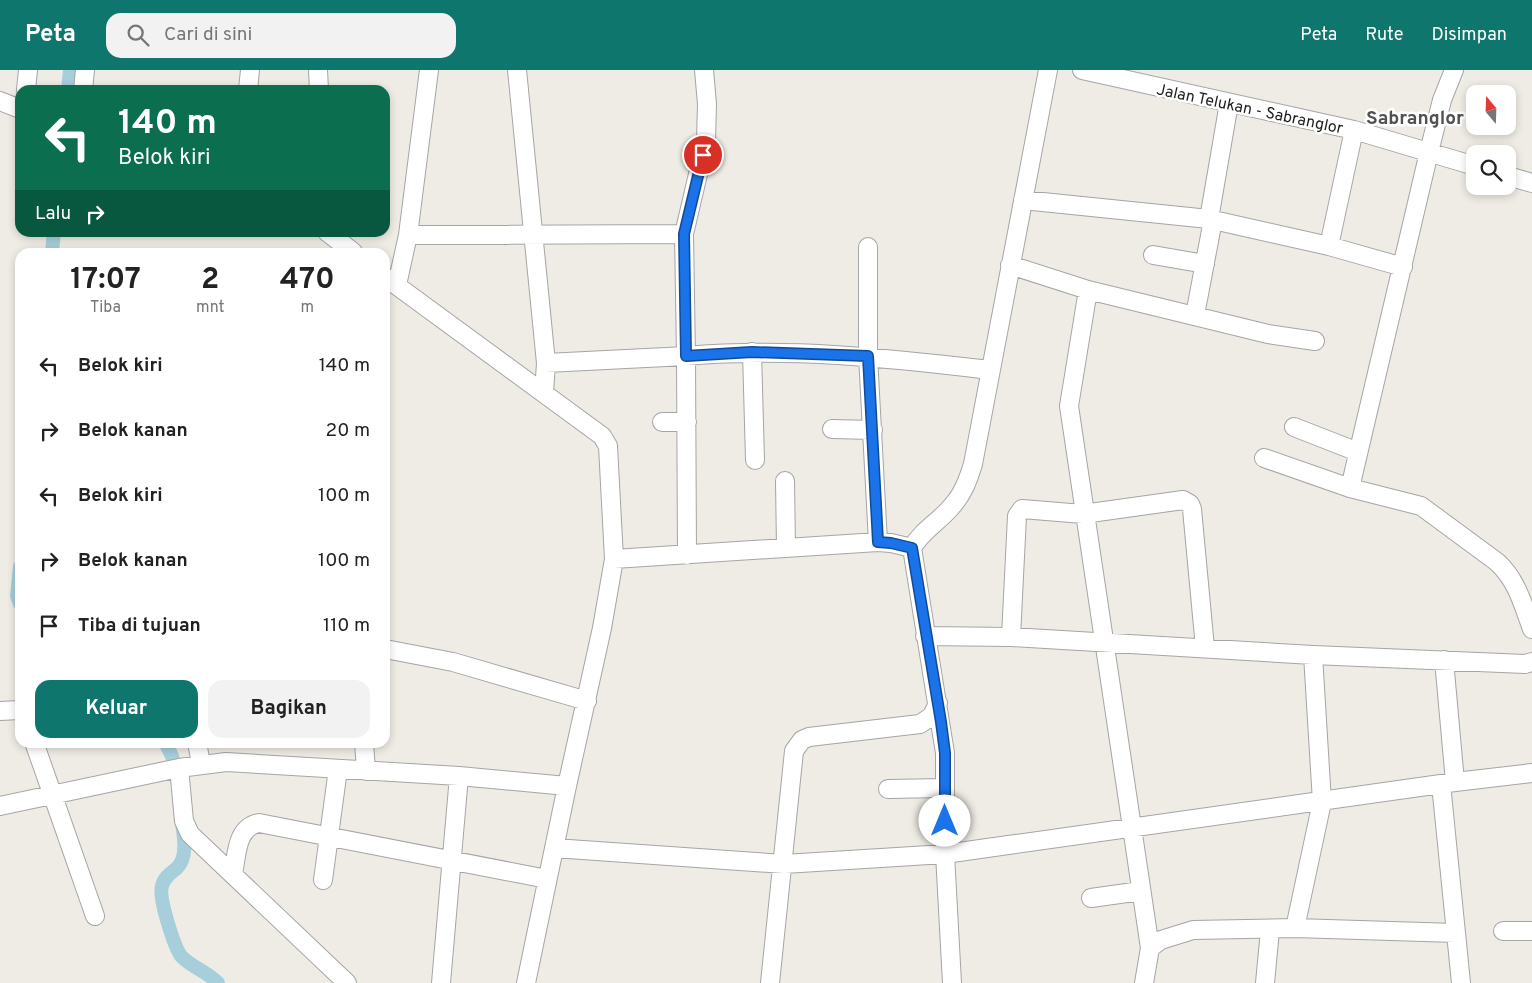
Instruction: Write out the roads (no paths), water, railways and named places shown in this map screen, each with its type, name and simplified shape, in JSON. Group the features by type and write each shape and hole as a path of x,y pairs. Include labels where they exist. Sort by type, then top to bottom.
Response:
{"street":[{"path":"26,85 28,70"},
{"path":"83,85 85,70"},
{"path":"248,85 250,70"},
{"path":"318,70 319,85"},
{"path":"429,70 408,235 391,281 602,436 607,443 614,559 587,701 567,786 526,983"},
{"path":"517,70 546,363 544,393"},
{"path":"687,555 684,234 704,148 707,104 704,70"},
{"path":"952,983 945,854 945,753 912,548 921,534 952,507 966,485 984,414 990,370 1048,70"},
{"name":"Jalan Telukan - Sabranglor","path":"1082,70 1354,130 1466,163"},
{"path":"1350,488 1429,152 1442,100 1454,70"},
{"path":"0,101 15,107"},
{"path":"1195,315 1205,264 1229,103"},
{"path":"1329,246 1354,130"},
{"path":"1516,178 1532,183"},
{"path":"1023,200 1211,219 1329,246 1403,267"},
{"path":"408,235 534,233 684,234"},
{"path":"333,237 348,248"},
{"path":"868,247 868,356 878,542"},
{"path":"1153,255 1205,264"},
{"path":"1011,258 1088,290 1268,334 1316,341"},
{"path":"1088,290 1068,401 1083,514 1105,644 1150,948 1144,983"},
{"path":"546,363 752,352 868,356 990,370"},
{"path":"752,352 755,460"},
{"path":"662,422 687,422"},
{"path":"1294,427 1358,452"},
{"path":"832,429 873,430"},
{"path":"1264,458 1350,488 1421,506 1508,572 1532,629"},
{"path":"785,481 786,548"},
{"path":"1011,637 1017,516 1026,508 1083,514 1183,500 1190,504 1205,648"},
{"path":"614,559 878,542 912,548"},
{"path":"925,636 1011,637 1313,655 1525,664 1532,662"},
{"path":"390,650 453,662 587,701"},
{"path":"1294,928 1322,802 1313,655"},
{"path":"1444,660 1448,783 1456,933 1461,983"},
{"path":"770,983 796,745 809,737 920,724 932,716 938,703"},
{"path":"0,711 15,710"},
{"path":"36,748 95,916"},
{"path":"198,748 201,764"},
{"path":"364,748 366,771"},
{"path":"0,806 179,768 226,762 459,776 567,786"},
{"path":"179,768 186,827 190,834 347,983"},
{"path":"323,880 338,769"},
{"path":"554,848 784,864 945,854 1133,826 1532,773"},
{"path":"441,983 450,860 459,776"},
{"path":"888,789 945,788"},
{"path":"233,874 242,834 249,826 259,823 547,879"},
{"path":"1090,898 1141,891"},
{"path":"1150,948 1161,940 1193,930 1270,930 1294,928 1456,933"},
{"path":"1265,983 1270,930"},
{"path":"1504,931 1532,932"}],"waterway":[{"path":"68,85 70,70"},
{"path":"52,248 54,237"},
{"path":"168,748 177,777"},
{"path":"182,823 184,840 183,858 177,868 164,880 161,892 164,910 181,956 218,983"}],"district":[{"name":"Sabranglor","path":"1415,117"}]}
